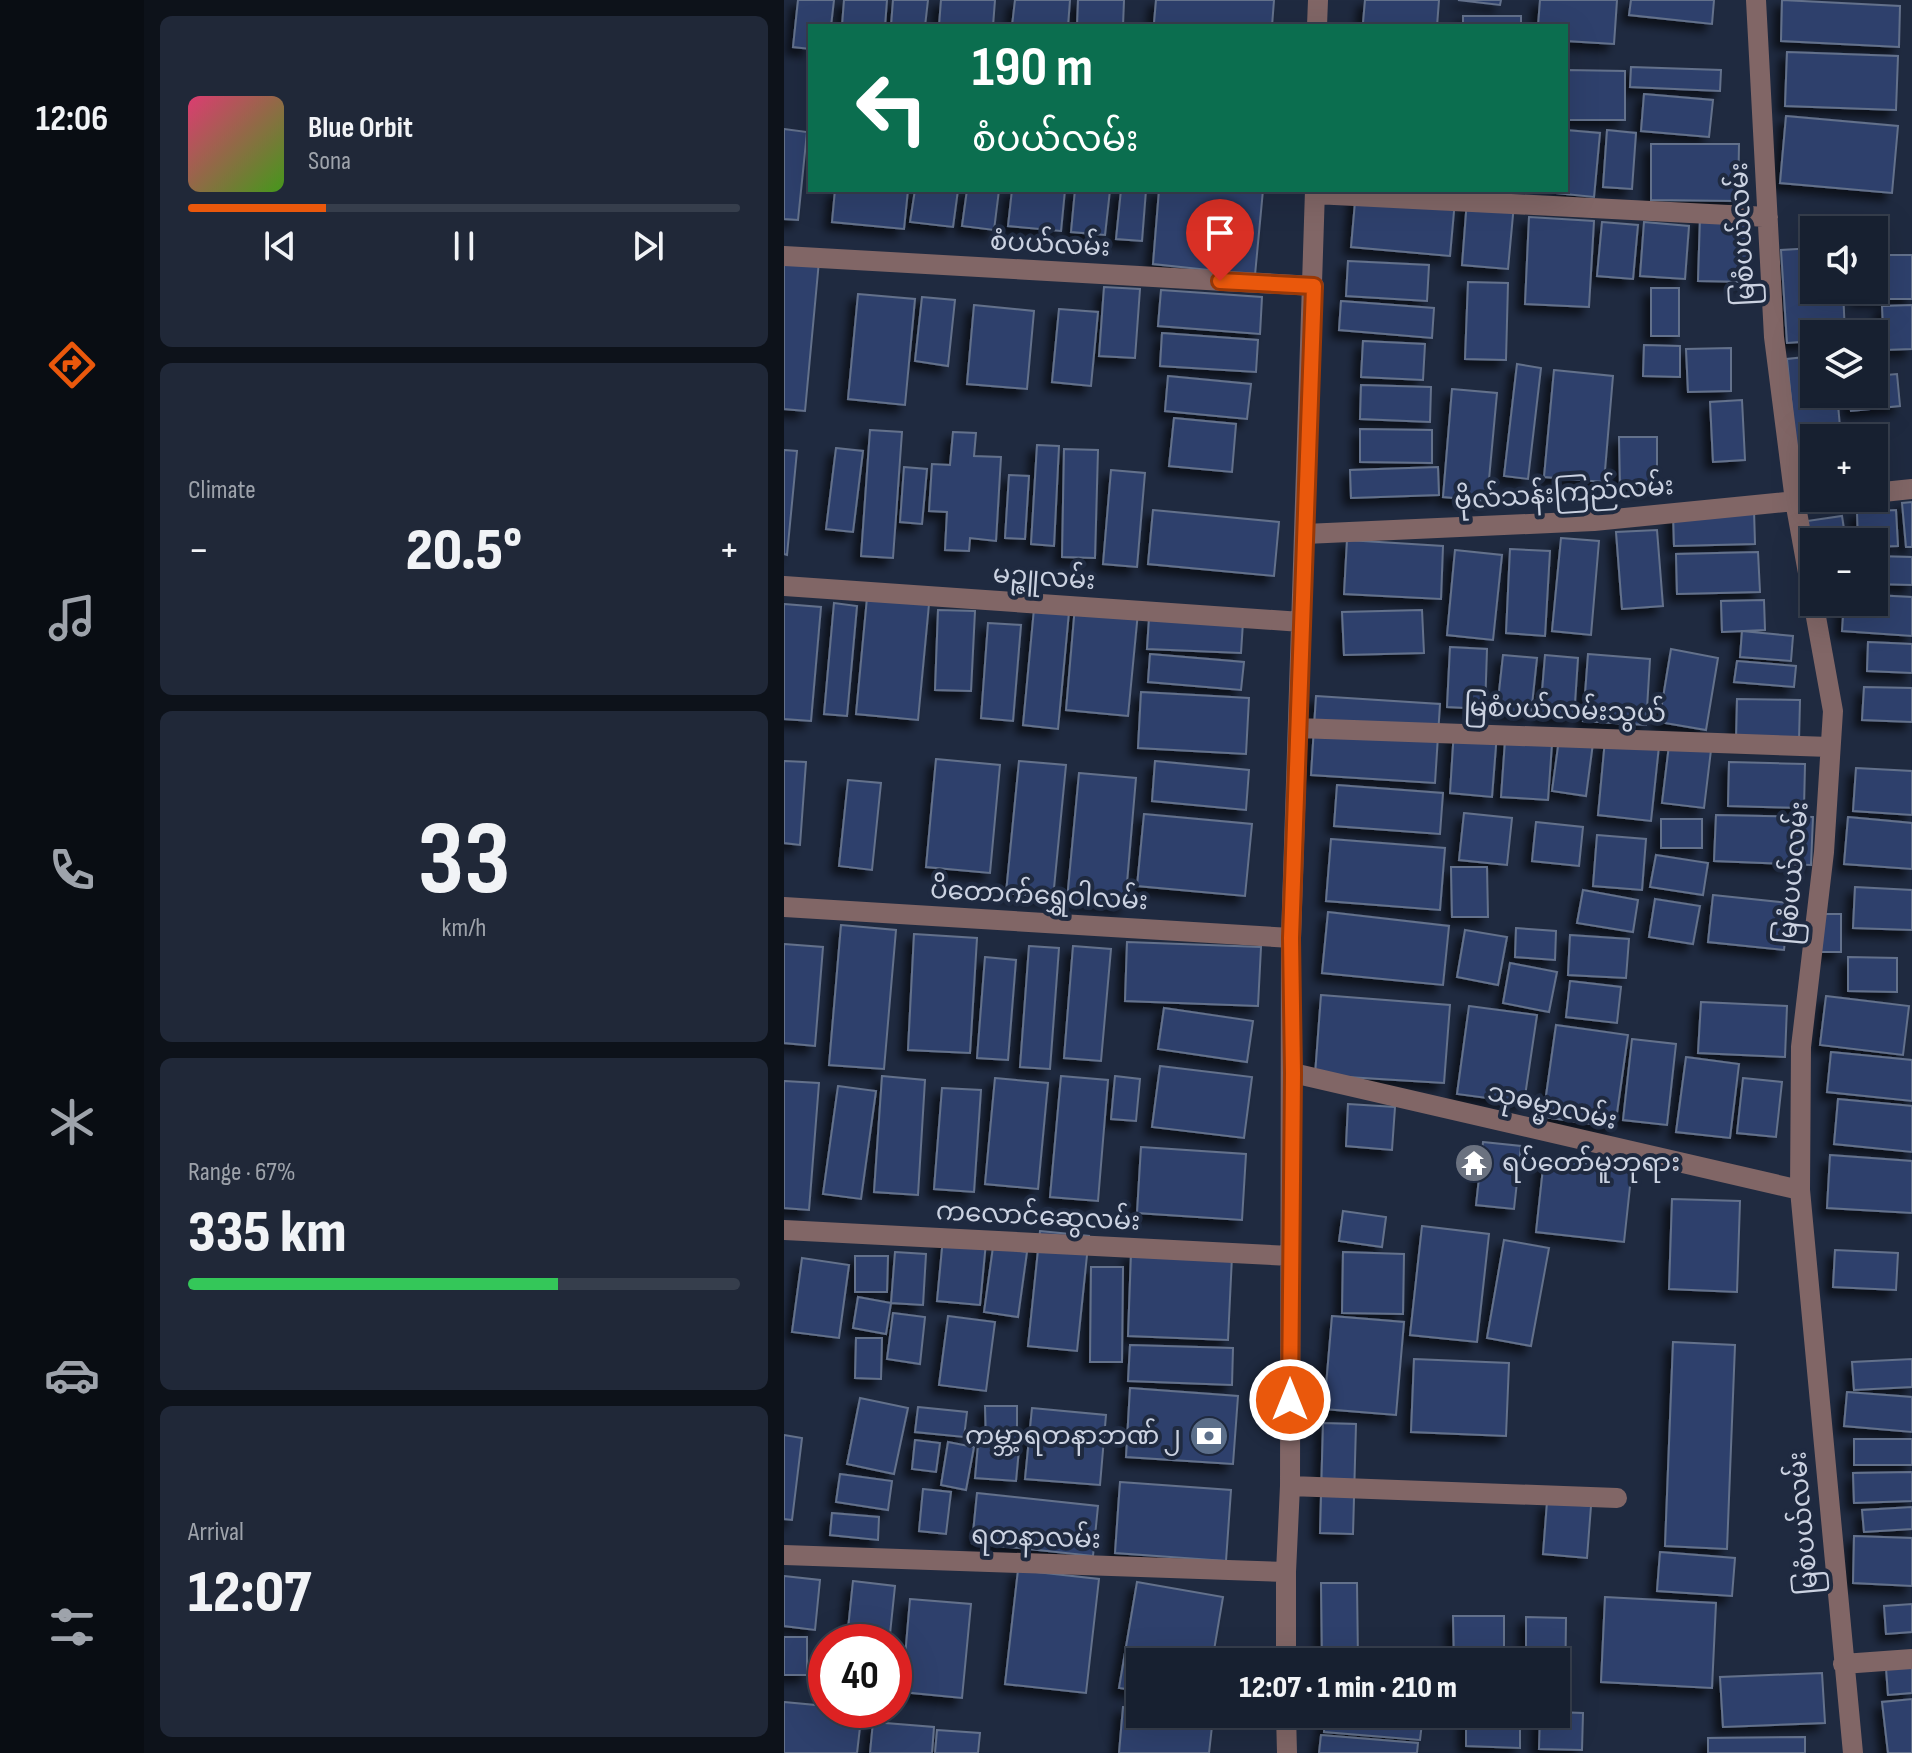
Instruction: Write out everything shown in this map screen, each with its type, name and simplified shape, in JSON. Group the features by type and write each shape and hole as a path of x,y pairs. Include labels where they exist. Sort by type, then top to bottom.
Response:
{"street":[{"path":"1317,24 1318,0"},
{"name":"မြစံပယ်လမ်း","path":"1756,0 1774,337 1795,501 1833,711 1824,852 1801,1047 1800,1190 1853,1753"},
{"path":"1286,1648 1293,1073 1291,938 1315,192 1768,217"},
{"name":"စံပယ်လမ်း","path":"784,256 1314,286"},
{"path":"1888,492 1912,489"},
{"name":"ဗိုလ်သန်းကြည်လမ်း","path":"1305,534 1594,521 1800,501"},
{"name":"မဉ္ဇူလမ်း","path":"784,586 1301,622"},
{"name":"မြစံပယ်လမ်းသွယ်","path":"1298,728 1830,747"},
{"name":"ပိတောက်ရွှေဝါလမ်း","path":"784,907 1291,938"},
{"name":"သုဓမ္မာလမ်း","path":"1293,1073 1800,1190"},
{"name":"ကလောင်ဆွေလမ်း","path":"784,1230 1290,1256"},
{"path":"1290,1486 1617,1498"},
{"name":"ရတနာလမ်း","path":"784,1555 1286,1572"},
{"path":"1843,1664 1912,1659"},
{"path":"1286,1728 1287,1753"}],"building":[{"path":"798,0 834,0 831,24 808,24 808,49 793,47"},
{"path":"844,0 887,0 885,24 842,24"},
{"path":"893,0 928,0 925,24 891,24"},
{"path":"941,0 995,0 993,24 939,24"},
{"path":"1015,0 1070,0 1068,24 1012,24"},
{"path":"1078,0 1124,0 1123,24 1077,24"},
{"path":"1156,0 1274,0 1272,24 1154,23"},
{"path":"1365,0 1439,0 1437,24 1363,23"},
{"path":"1458,0 1501,0 1500,5"},
{"path":"1540,0 1617,0 1614,44 1568,41 1568,24 1538,24"},
{"path":"1631,0 1714,0 1712,24 1629,15"},
{"path":"1782,0 1900,6 1899,47 1781,41"},
{"path":"1463,16 1521,16 1521,24 1463,24"},
{"path":"1787,52 1898,56 1896,110 1785,106"},
{"path":"1631,67 1721,70 1720,91 1630,87"},
{"path":"1568,70 1625,71 1625,120 1568,120"},
{"path":"1644,94 1713,100 1709,137 1641,131"},
{"path":"1786,116 1898,126 1892,193 1780,183"},
{"path":"784,129 807,132 798,220 784,219"},
{"path":"1568,130 1600,133 1594,197 1545,192 1568,192"},
{"path":"1607,130 1636,133 1632,189 1603,187"},
{"path":"1651,144 1739,144 1738,201 1651,200"},
{"path":"835,192 908,192 904,229 832,222"},
{"path":"915,192 958,192 953,227 910,222"},
{"path":"967,192 999,192 994,230 962,226"},
{"path":"1012,192 1065,192 1061,231 1008,226"},
{"path":"1075,192 1110,192 1105,235 1071,232"},
{"path":"1121,192 1146,192 1142,241 1116,239"},
{"path":"1159,192 1263,192 1255,275 1153,264"},
{"path":"1356,192 1455,200 1450,256 1351,247"},
{"path":"1467,200 1514,204 1508,269 1462,265"},
{"path":"1529,217 1594,221 1589,307 1525,304"},
{"path":"1700,217 1750,219 1748,282 1698,281"},
{"path":"1602,222 1638,225 1633,279 1597,276"},
{"path":"1644,222 1689,226 1685,279 1640,276"},
{"path":"1800,249 1800,304 1844,304 1844,320 1800,320 1800,342 1787,343 1781,250"},
{"path":"1888,255 1912,255 1912,299 1888,299"},
{"path":"784,258 819,261 805,411 784,409"},
{"path":"1348,261 1429,265 1427,301 1346,296"},
{"path":"1468,282 1508,283 1506,360 1465,359"},
{"path":"1104,287 1140,289 1135,358 1099,356"},
{"path":"1651,288 1679,288 1679,336 1651,336"},
{"path":"1161,290 1262,297 1260,334 1158,326"},
{"path":"858,294 915,299 905,405 848,399"},
{"path":"922,297 955,300 948,366 915,361"},
{"path":"1341,301 1434,308 1432,338 1339,330"},
{"path":"974,305 1034,311 1027,389 967,384"},
{"path":"1912,305 1912,349 1888,350 1888,320 1883,320 1882,306"},
{"path":"1059,309 1098,312 1091,386 1052,382"},
{"path":"1162,333 1258,340 1256,372 1160,366"},
{"path":"1363,341 1425,344 1423,380 1361,377"},
{"path":"1644,345 1680,346 1680,377 1643,376"},
{"path":"1731,348 1731,391 1688,392 1686,349"},
{"path":"1800,358 1800,408 1838,408 1840,424 1800,424 1798,470 1787,359"},
{"path":"1517,364 1541,368 1528,479 1504,476"},
{"path":"1554,370 1613,376 1604,482 1544,477"},
{"path":"1897,374 1900,406 1888,407 1888,375"},
{"path":"1168,376 1251,384 1247,419 1165,411"},
{"path":"1361,385 1431,387 1430,422 1360,419"},
{"path":"1452,389 1497,393 1487,501 1443,497"},
{"path":"1742,400 1745,460 1713,462 1710,402"},
{"path":"1851,408 1880,408 1851,411"},
{"path":"1174,418 1236,424 1232,472 1169,466"},
{"path":"1360,429 1432,430 1432,463 1360,462"},
{"path":"870,430 902,432 893,558 861,556"},
{"path":"953,432 976,433 974,456 1001,457 996,541 970,538 969,551 945,550 947,512 929,511 932,464 950,465"},
{"path":"1619,437 1657,437 1657,487 1620,487"},
{"path":"1037,445 1059,446 1054,546 1031,544"},
{"path":"836,448 863,451 853,532 826,529"},
{"path":"1064,449 1098,450 1095,558 1062,557"},
{"path":"784,450 797,451 787,555 784,554"},
{"path":"904,467 927,469 922,524 900,522"},
{"path":"1438,467 1439,495 1351,498 1350,470"},
{"path":"1111,470 1145,473 1137,567 1103,564"},
{"path":"1009,475 1029,476 1025,539 1005,538"},
{"path":"1912,502 1912,547 1906,547 1902,503"},
{"path":"1153,510 1279,522 1274,576 1148,564"},
{"path":"1754,510 1755,544 1674,546 1673,512"},
{"path":"1896,510 1898,546 1888,546 1888,528 1858,528 1857,512"},
{"path":"1842,516 1844,528 1808,528 1807,521"},
{"path":"1657,530 1663,606 1622,609 1616,532"},
{"path":"1561,538 1599,541 1591,635 1552,631"},
{"path":"1347,540 1443,546 1441,599 1344,594"},
{"path":"1510,549 1550,551 1545,636 1506,633"},
{"path":"1455,550 1502,555 1493,640 1447,635"},
{"path":"1758,552 1760,592 1677,594 1676,554"},
{"path":"1888,556 1912,557 1912,585 1888,584"},
{"path":"1888,596 1912,597 1912,636 1842,631 1843,616 1888,616"},
{"path":"867,598 929,604 918,720 856,714"},
{"path":"1764,600 1765,630 1722,632 1721,601"},
{"path":"834,603 857,606 847,716 824,714"},
{"path":"784,604 821,607 811,721 784,719"},
{"path":"1075,606 1138,612 1128,716 1066,710"},
{"path":"1034,609 1069,612 1058,729 1023,725"},
{"path":"938,610 975,611 971,691 935,690"},
{"path":"1422,610 1424,653 1344,655 1342,612"},
{"path":"1149,618 1243,622 1241,653 1147,649"},
{"path":"988,623 1021,625 1013,721 981,718"},
{"path":"1742,631 1793,636 1791,661 1740,657"},
{"path":"1868,642 1912,644 1912,673 1867,671"},
{"path":"1450,647 1487,649 1485,709 1447,707"},
{"path":"1671,649 1718,658 1706,730 1659,722"},
{"path":"1150,654 1244,662 1241,690 1148,682"},
{"path":"1588,654 1650,659 1646,725 1583,721"},
{"path":"1503,655 1537,658 1531,714 1497,710"},
{"path":"1545,655 1578,658 1574,718 1540,716"},
{"path":"1737,661 1796,666 1794,687 1734,682"},
{"path":"1864,687 1912,688 1912,722 1862,720"},
{"path":"1141,692 1249,698 1246,754 1138,748"},
{"path":"1316,696 1440,704 1435,783 1311,775"},
{"path":"1737,699 1800,700 1799,741 1736,741"},
{"path":"1506,727 1553,730 1548,800 1501,797"},
{"path":"1454,730 1497,733 1492,797 1450,793"},
{"path":"1559,739 1593,743 1586,796 1552,791"},
{"path":"1605,740 1659,746 1651,821 1598,815"},
{"path":"1669,745 1711,750 1704,808 1662,803"},
{"path":"936,759 1000,765 990,873 926,867"},
{"path":"784,761 806,762 800,845 784,843"},
{"path":"1019,761 1066,765 1053,898 1006,893"},
{"path":"1155,761 1249,770 1246,810 1152,801"},
{"path":"1729,762 1805,764 1804,808 1728,806"},
{"path":"1856,768 1912,771 1912,815 1853,811"},
{"path":"1079,773 1136,778 1125,906 1067,900"},
{"path":"848,780 881,783 872,870 839,866"},
{"path":"1337,785 1443,793 1440,834 1334,826"},
{"path":"1464,813 1512,818 1507,865 1459,860"},
{"path":"1144,814 1252,824 1245,896 1137,886"},
{"path":"1716,815 1813,817 1811,865 1714,861"},
{"path":"1848,817 1912,823 1912,869 1844,864"},
{"path":"1661,819 1702,819 1702,848 1661,848"},
{"path":"1536,822 1583,827 1579,866 1532,861"},
{"path":"1597,835 1646,839 1642,890 1593,886"},
{"path":"1331,839 1445,848 1440,910 1326,901"},
{"path":"1656,855 1708,863 1703,895 1650,887"},
{"path":"1451,867 1487,867 1488,917 1452,917"},
{"path":"1855,887 1912,890 1912,930 1853,928"},
{"path":"1583,890 1638,900 1633,932 1577,923"},
{"path":"1713,895 1789,903 1784,950 1708,942"},
{"path":"1655,899 1700,906 1693,944 1649,937"},
{"path":"1328,912 1449,926 1443,985 1322,973"},
{"path":"1822,914 1841,914 1841,952 1821,952"},
{"path":"841,925 896,930 884,1069 829,1065"},
{"path":"1516,928 1556,931 1555,960 1515,957"},
{"path":"1465,930 1507,937 1498,985 1457,977"},
{"path":"914,934 977,938 970,1053 908,1050"},
{"path":"1570,935 1629,939 1626,978 1568,975"},
{"path":"1127,942 1261,947 1258,1006 1125,1001"},
{"path":"784,944 823,947 815,1046 784,1043"},
{"path":"1029,946 1059,948 1050,1069 1020,1067"},
{"path":"1073,946 1111,949 1101,1061 1064,1058"},
{"path":"985,957 1016,960 1008,1060 977,1058"},
{"path":"1848,957 1897,958 1897,992 1848,991"},
{"path":"1510,963 1557,972 1549,1012 1503,1003"},
{"path":"1570,981 1621,987 1617,1023 1566,1017"},
{"path":"1321,995 1450,1005 1444,1083 1315,1075"},
{"path":"1826,996 1909,1006 1903,1055 1820,1045"},
{"path":"1701,1002 1787,1006 1785,1057 1698,1053"},
{"path":"1469,1006 1537,1015 1524,1103 1457,1094"},
{"path":"1164,1008 1253,1021 1247,1062 1158,1049"},
{"path":"1556,1025 1628,1035 1615,1127 1543,1117"},
{"path":"1632,1039 1676,1044 1667,1125 1623,1120"},
{"path":"1831,1052 1912,1060 1912,1101 1827,1092"},
{"path":"1686,1057 1739,1064 1730,1138 1676,1132"},
{"path":"1160,1066 1252,1077 1244,1138 1152,1127"},
{"path":"882,1076 925,1080 918,1195 874,1192"},
{"path":"1061,1076 1108,1080 1098,1201 1050,1197"},
{"path":"1115,1076 1140,1079 1136,1121 1111,1119"},
{"path":"995,1078 1048,1083 1038,1189 985,1184"},
{"path":"1743,1078 1782,1082 1776,1137 1737,1133"},
{"path":"784,1081 819,1083 809,1210 784,1208"},
{"path":"838,1086 876,1091 861,1199 823,1194"},
{"path":"942,1088 981,1090 974,1192 934,1189"},
{"path":"1838,1099 1912,1106 1912,1152 1834,1144"},
{"path":"1348,1104 1395,1107 1392,1150 1346,1146"},
{"path":"1483,1142 1521,1146 1514,1209 1476,1205"},
{"path":"1141,1147 1246,1154 1242,1220 1137,1213"},
{"path":"1830,1155 1912,1161 1912,1213 1827,1208"},
{"path":"1544,1159 1632,1168 1624,1242 1536,1232"},
{"path":"1672,1199 1740,1201 1737,1292 1669,1289"},
{"path":"1343,1211 1386,1217 1382,1247 1339,1241"},
{"path":"1422,1226 1489,1234 1477,1342 1410,1335"},
{"path":"1040,1231 1089,1236 1077,1351 1028,1346"},
{"path":"943,1238 986,1242 980,1305 937,1301"},
{"path":"1504,1240 1549,1248 1531,1346 1487,1338"},
{"path":"993,1247 1027,1252 1018,1317 984,1312"},
{"path":"1835,1250 1898,1253 1896,1290 1833,1287"},
{"path":"895,1252 926,1254 923,1305 891,1303"},
{"path":"1343,1252 1404,1254 1403,1314 1342,1313"},
{"path":"1131,1253 1232,1256 1228,1340 1128,1336"},
{"path":"855,1256 888,1256 887,1292 855,1292"},
{"path":"802,1258 849,1265 839,1338 792,1332"},
{"path":"1091,1267 1123,1267 1122,1362 1090,1362"},
{"path":"858,1297 891,1303 886,1334 853,1328"},
{"path":"893,1313 925,1317 920,1364 887,1359"},
{"path":"948,1316 995,1322 986,1391 939,1385"},
{"path":"1332,1316 1404,1322 1396,1415 1324,1409"},
{"path":"856,1338 882,1338 881,1379 855,1378"},
{"path":"1673,1342 1735,1345 1727,1549 1665,1546"},
{"path":"1130,1345 1233,1348 1232,1385 1128,1381"},
{"path":"1414,1359 1509,1363 1506,1436 1411,1432"},
{"path":"1912,1359 1912,1387 1854,1390 1852,1362"},
{"path":"1130,1388 1238,1396 1233,1464 1126,1457"},
{"path":"1847,1392 1912,1397 1912,1432 1844,1426"},
{"path":"860,1398 908,1408 894,1474 847,1464"},
{"path":"985,1406 1017,1406 1017,1443 986,1442"},
{"path":"918,1407 967,1412 964,1437 915,1432"},
{"path":"1032,1408 1106,1415 1100,1485 1025,1479"},
{"path":"1323,1423 1356,1424 1353,1534 1320,1533"},
{"path":"784,1435 802,1438 792,1520 784,1519"},
{"path":"1854,1439 1912,1439 1912,1465 1854,1465"},
{"path":"915,1440 940,1443 936,1472 912,1469"},
{"path":"948,1442 974,1447 966,1490 941,1485"},
{"path":"978,1445 1019,1449 1016,1481 975,1478"},
{"path":"1912,1472 1912,1501 1854,1503 1853,1473"},
{"path":"840,1474 892,1481 888,1510 836,1502"},
{"path":"1120,1482 1231,1490 1226,1561 1115,1553"},
{"path":"923,1489 951,1492 946,1534 919,1531"},
{"path":"977,1493 1098,1506 1093,1556 972,1543"},
{"path":"1547,1502 1591,1506 1587,1558 1543,1554"},
{"path":"1912,1507 1912,1529 1864,1532 1862,1510"},
{"path":"832,1513 879,1517 878,1540 830,1535"},
{"path":"1854,1536 1912,1538 1912,1586 1853,1583"},
{"path":"1660,1552 1735,1558 1732,1596 1657,1591"},
{"path":"1018,1570 1099,1579 1086,1693 1005,1684"},
{"path":"784,1576 820,1580 816,1624 808,1624 808,1629 784,1626"},
{"path":"853,1581 895,1586 891,1624 849,1624"},
{"path":"1137,1582 1223,1597 1214,1648 1126,1648 1126,1689 1119,1688"},
{"path":"1321,1583 1357,1583 1358,1648 1322,1648"},
{"path":"1605,1597 1716,1603 1712,1688 1601,1682"},
{"path":"910,1599 971,1604 962,1698 912,1693 912,1624 908,1624"},
{"path":"1912,1604 1912,1632 1886,1634 1884,1606"},
{"path":"1453,1616 1504,1616 1504,1648 1454,1648"},
{"path":"1526,1617 1566,1618 1566,1648 1526,1648"},
{"path":"784,1637 807,1637 807,1675 784,1675"},
{"path":"1912,1666 1912,1693 1888,1695 1886,1668"},
{"path":"1822,1673 1825,1723 1723,1727 1720,1677"},
{"path":"1912,1699 1912,1753 1888,1753 1882,1702"},
{"path":"784,1702 808,1704 808,1728 860,1728 857,1753 784,1753"},
{"path":"1123,1707 1126,1707 1126,1728 1212,1728 1209,1753 1119,1753"},
{"path":"1570,1713 1583,1713 1582,1750 1539,1749 1540,1728 1570,1728"},
{"path":"934,1727 932,1753 870,1753 872,1728"},
{"path":"1324,1728 1421,1728 1420,1740 1324,1732"},
{"path":"1466,1728 1520,1728 1520,1748 1466,1746"},
{"path":"937,1730 980,1733 978,1753 935,1753"},
{"path":"1321,1735 1418,1743 1417,1753 1319,1753"},
{"path":"1805,1737 1805,1753 1708,1753 1708,1738"}],"place":[{"name":"ရပ်တော်မူဘုရား","path":"1474,1163"},
{"name":"ကမ္ဘာ့ရတနာဘဏ် ၂","path":"1209,1436"}],"route":[{"path":"1220,281 1314,286 1291,938 1290,1400"}]}
